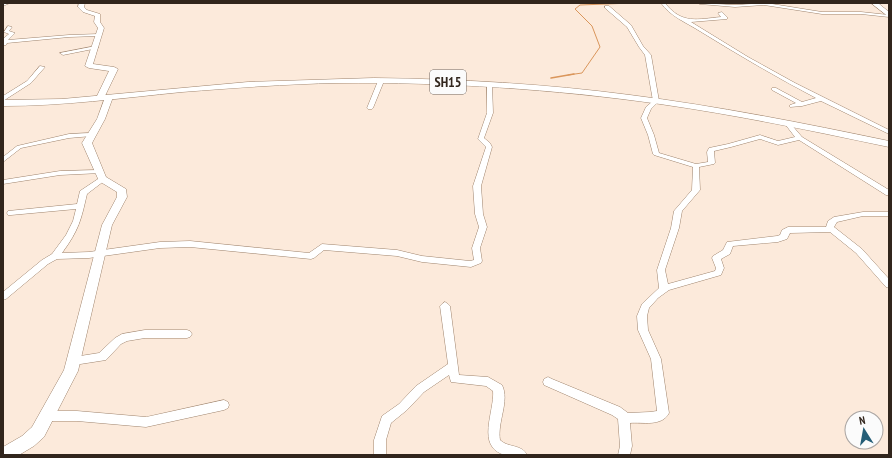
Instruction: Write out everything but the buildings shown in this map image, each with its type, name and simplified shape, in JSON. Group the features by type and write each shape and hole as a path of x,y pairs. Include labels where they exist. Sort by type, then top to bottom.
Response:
{"main road":[{"name":"SH15","path":"3,103 62,102 257,84 381,81 489,84 550,88 656,101 788,124 889,144"}],"street":[{"path":"3,5 8,3"},
{"path":"4,455 32,438 48,416 74,361 108,222 122,195 122,191 109,186 100,176 93,156 87,145 90,135 101,119 104,97 114,69 89,66 101,28 97,22 98,16 83,10 81,7 82,3"},
{"path":"663,3 687,21 762,68 889,132"},
{"path":"700,3 735,6 764,4 822,13 858,13 889,16"},
{"path":"874,3 889,16"},
{"path":"607,7 629,26 641,47 648,55 656,101 647,110 644,118 651,135 656,154 696,166 712,163 710,152 711,149 729,146 761,137 778,143 800,138"},
{"path":"687,21 724,18 720,13"},
{"path":"10,26 6,32 12,33 6,38 4,45 66,36 99,35"},
{"path":"63,53 96,47"},
{"path":"3,99 29,82 42,67"},
{"path":"370,108 381,81"},
{"path":"55,256 100,254 160,245 190,244 311,256 322,246 397,253 465,265 477,262 477,243 483,227 479,214 477,186 489,147 488,144 481,140 490,113 489,84"},
{"path":"774,89 802,104"},
{"path":"792,106 821,99"},
{"path":"788,124 800,138 889,193"},
{"path":"3,160 19,147 69,136 90,135"},
{"path":"664,289 661,270 675,228 678,210 696,190 696,166"},
{"path":"3,182 60,173 100,176"},
{"path":"3,297 7,290 55,256 70,236 77,221 82,196 86,189 100,176"},
{"path":"11,212 81,206"},
{"path":"831,228 831,223 834,220 864,214 889,214"},
{"path":"548,382 616,411 626,418 658,417 663,413 656,359 643,330 642,316 645,306 664,289 718,273 720,268 716,258 727,252 730,244 781,239 788,230 822,230 831,228"},
{"path":"831,228 859,251 889,285"},
{"path":"445,306 452,367 455,379 488,382 498,388 500,393 495,420 495,443 498,446 516,451 521,455"},
{"path":"74,361 102,357 118,341 125,337 145,334 187,334"},
{"path":"380,455 382,434 386,420 402,409 420,389 452,367"},
{"path":"48,416 77,416 146,422 224,405"},
{"path":"624,455 626,446 623,422 626,418"}],"waterway":[{"path":"569,75 582,73 600,47 592,26 575,9 580,5 632,3"},
{"path":"569,75 574,74"},
{"path":"551,78 569,75"}]}
